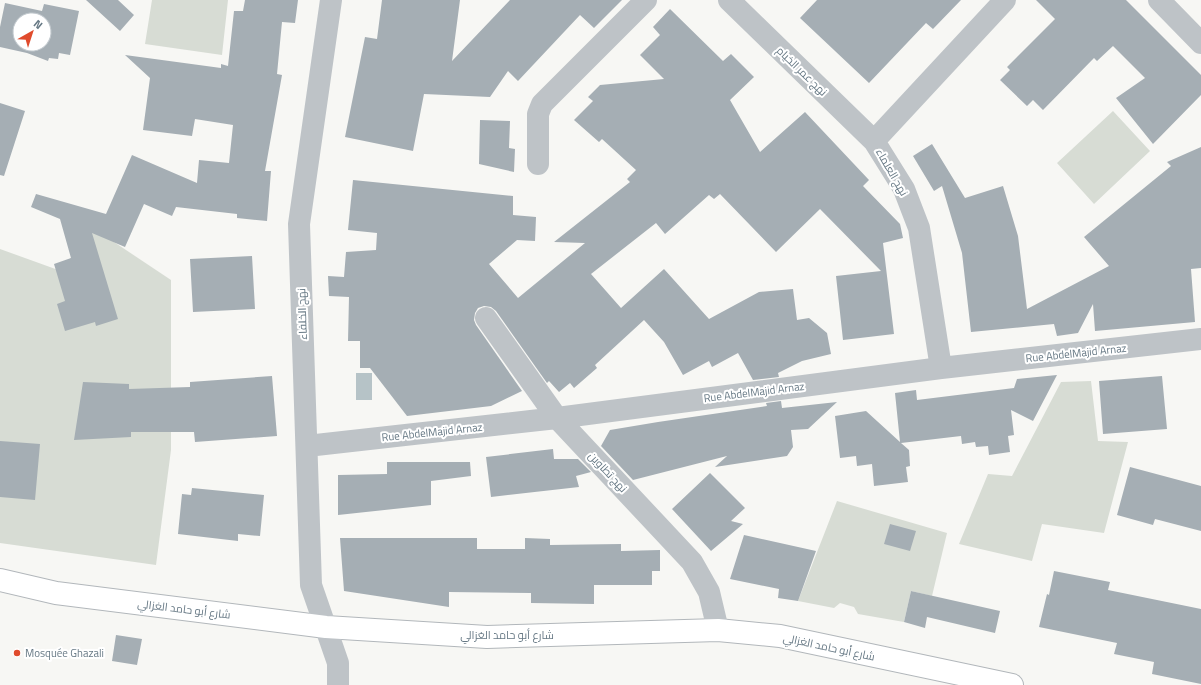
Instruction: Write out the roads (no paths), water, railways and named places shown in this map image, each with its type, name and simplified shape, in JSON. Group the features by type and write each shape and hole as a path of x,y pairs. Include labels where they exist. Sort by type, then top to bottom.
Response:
{"main road":[{"name":"شارع أبو حامد الغزالي","path":"2,582 56,593 326,627 487,638 718,630 780,636 1012,685"}],"street":[{"name":"نهج الخلفاء","path":"331,0 299,224 311,586 338,663 338,685"},
{"path":"538,164 538,114 542,104 646,0"},
{"name":"نهج عمر الخيام","path":"729,0 874,141"},
{"name":"نهج العلماء","path":"941,368 919,228 904,189 874,141 1005,0"},
{"path":"1158,0 1201,43"},
{"name":"نهج تطاوين","path":"486,318 557,418 692,562 709,592 718,630"},
{"name":"Rue AbdelMajid Arnaz","path":"307,446 557,418 941,368 1201,339"}],"place":[{"name":"Mosquée Ghazali","path":"17,653"}]}
